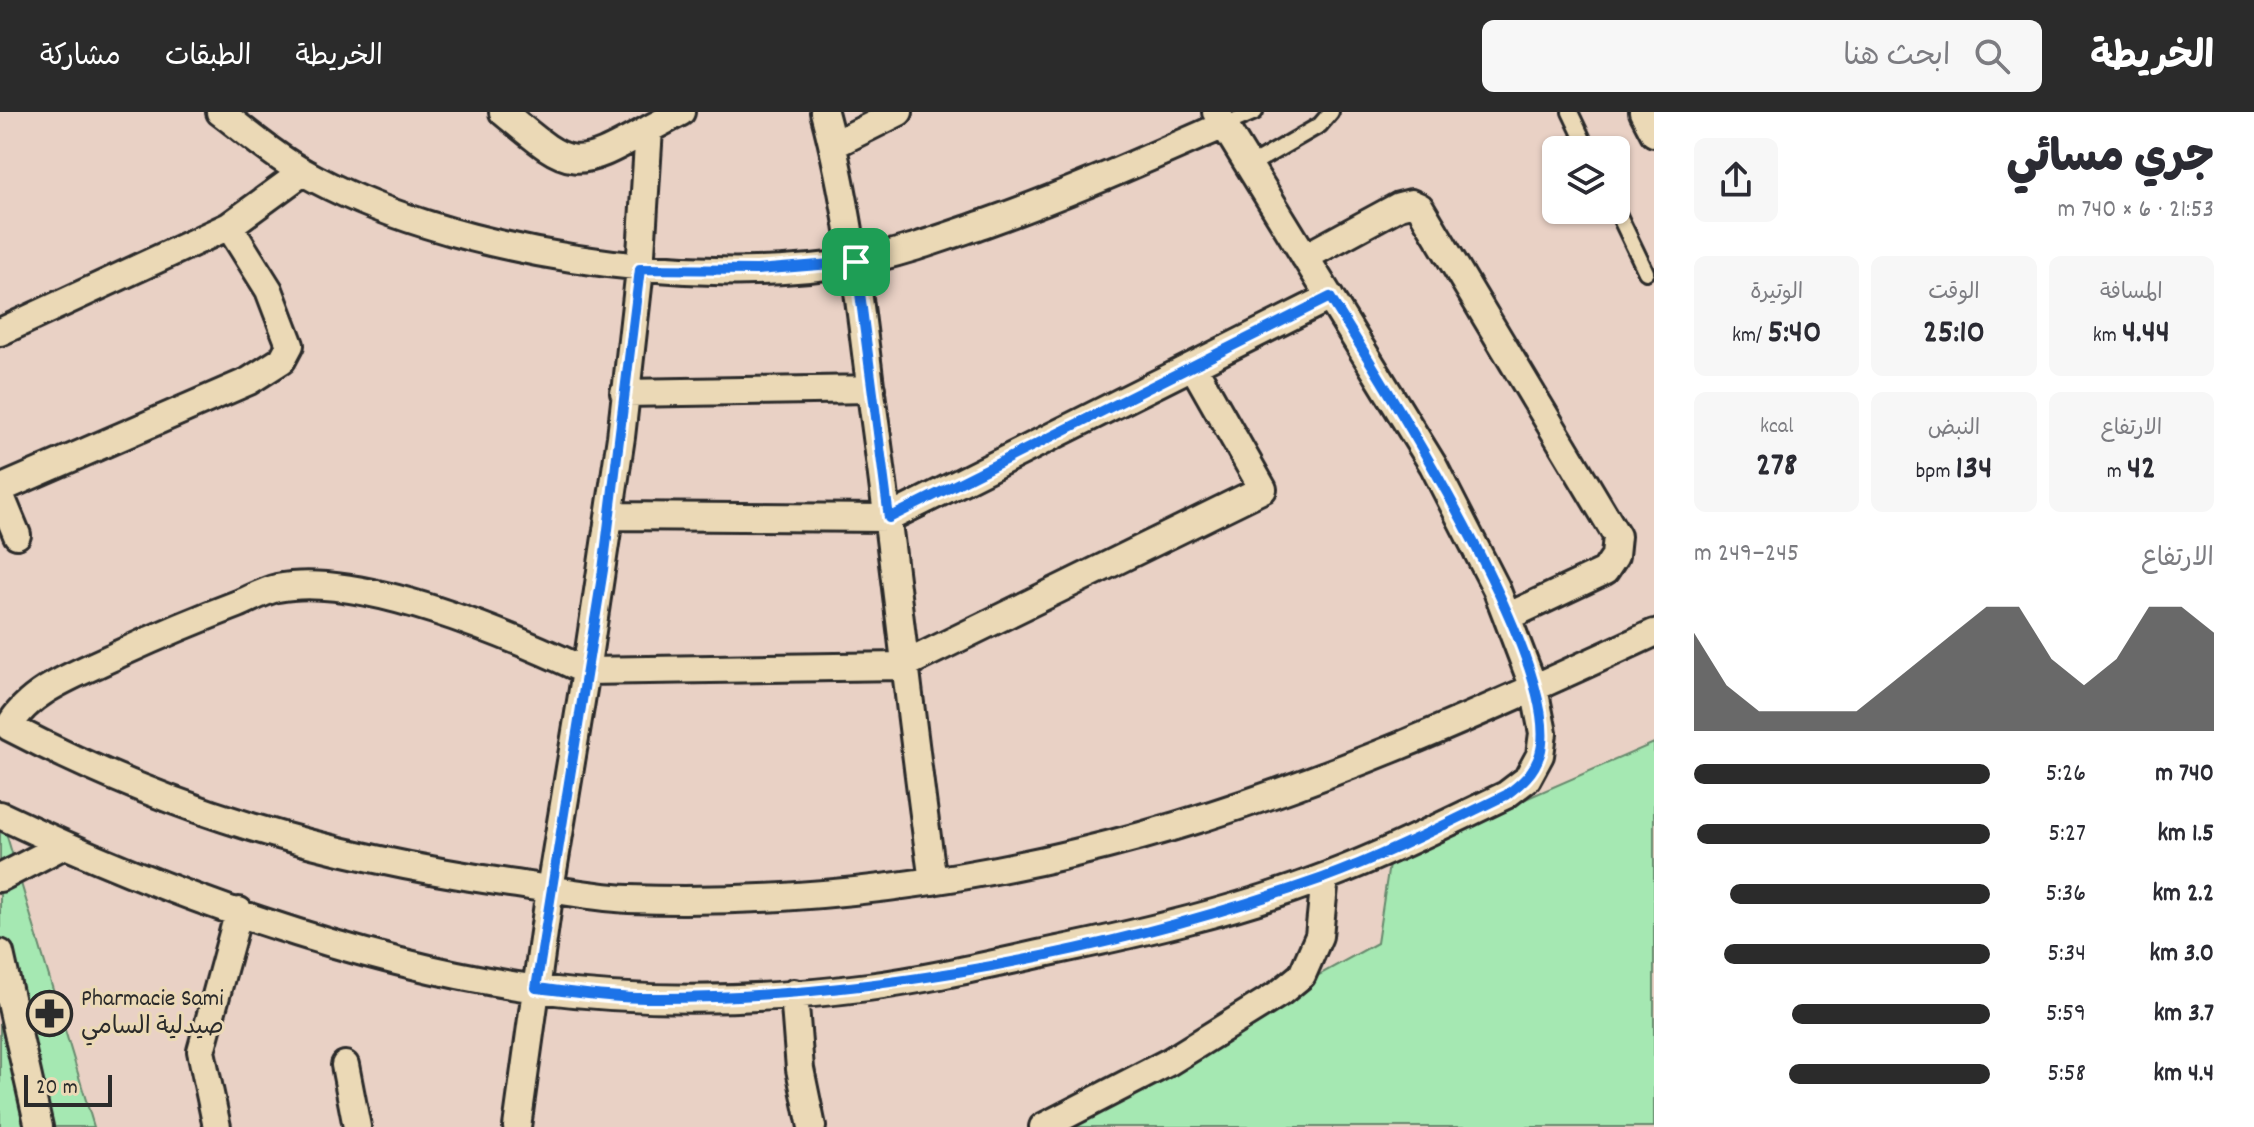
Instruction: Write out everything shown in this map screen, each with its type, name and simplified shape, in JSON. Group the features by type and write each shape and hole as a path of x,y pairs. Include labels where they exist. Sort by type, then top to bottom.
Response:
{"street":[{"path":"0,815 64,845 239,911 422,966 536,988 642,998 794,993 869,987 1119,937 1325,877 1506,795 1527,779 1540,755 1543,733 1534,688 1496,588 1433,465 1220,119 1070,193 943,238 856,262 757,270 640,269 476,238 428,225 381,209 303,172 220,112"},
{"path":"503,112 553,154 566,159 596,158 664,118"},
{"path":"824,112 856,262 889,518 902,666 933,881"},
{"path":"833,145 899,112"},
{"path":"1643,112 1654,133"},
{"path":"517,1127 550,889 611,516 640,269 664,118"},
{"path":"0,332 229,226 303,172"},
{"path":"1305,257 1399,206 1411,203 1420,207 1617,536 1615,556 1605,571 1507,617"},
{"path":"17,535 0,491 249,381 282,360 290,345 282,318 229,226"},
{"path":"611,516 889,518 1330,297"},
{"path":"1193,366 1263,489 902,666 586,671 511,636 383,596 341,586 277,588 73,676 37,697 5,724 163,799 219,820 320,848 449,874 623,899 780,897 933,881 1052,858 1141,836 1240,805 1534,688 1654,633"},
{"path":"624,393 871,389"},
{"path":"0,878 64,845"},
{"path":"1043,1127 1169,1062 1280,993 1302,975 1319,936 1325,877"},
{"path":"217,1127 201,1051 239,911"},
{"path":"0,953 39,1127"},
{"path":"794,993 800,1069 812,1127"},
{"path":"345,1065 363,1127"}],"lane":[{"path":"1220,119 1255,112"},
{"path":"1249,166 1320,125 1331,112"},
{"path":"1570,112 1581,136"},
{"path":"1623,224 1646,272"}],"green space":[{"path":"1654,743 1654,1127 1043,1127 1377,943 1390,858"},
{"path":"0,813 94,1127 0,1127"}],"place":[{"name":"Pharmacie Sami صيدلية السامي","path":"50,1014"}],"route":[{"path":"856,262 889,518 1330,297 1433,465 1496,588 1534,688 1542,719 1540,755 1527,779 1506,795 1325,877 1194,918 1119,937 869,987 748,997 642,998 536,988 603,570 640,269 757,270 856,262"}]}
